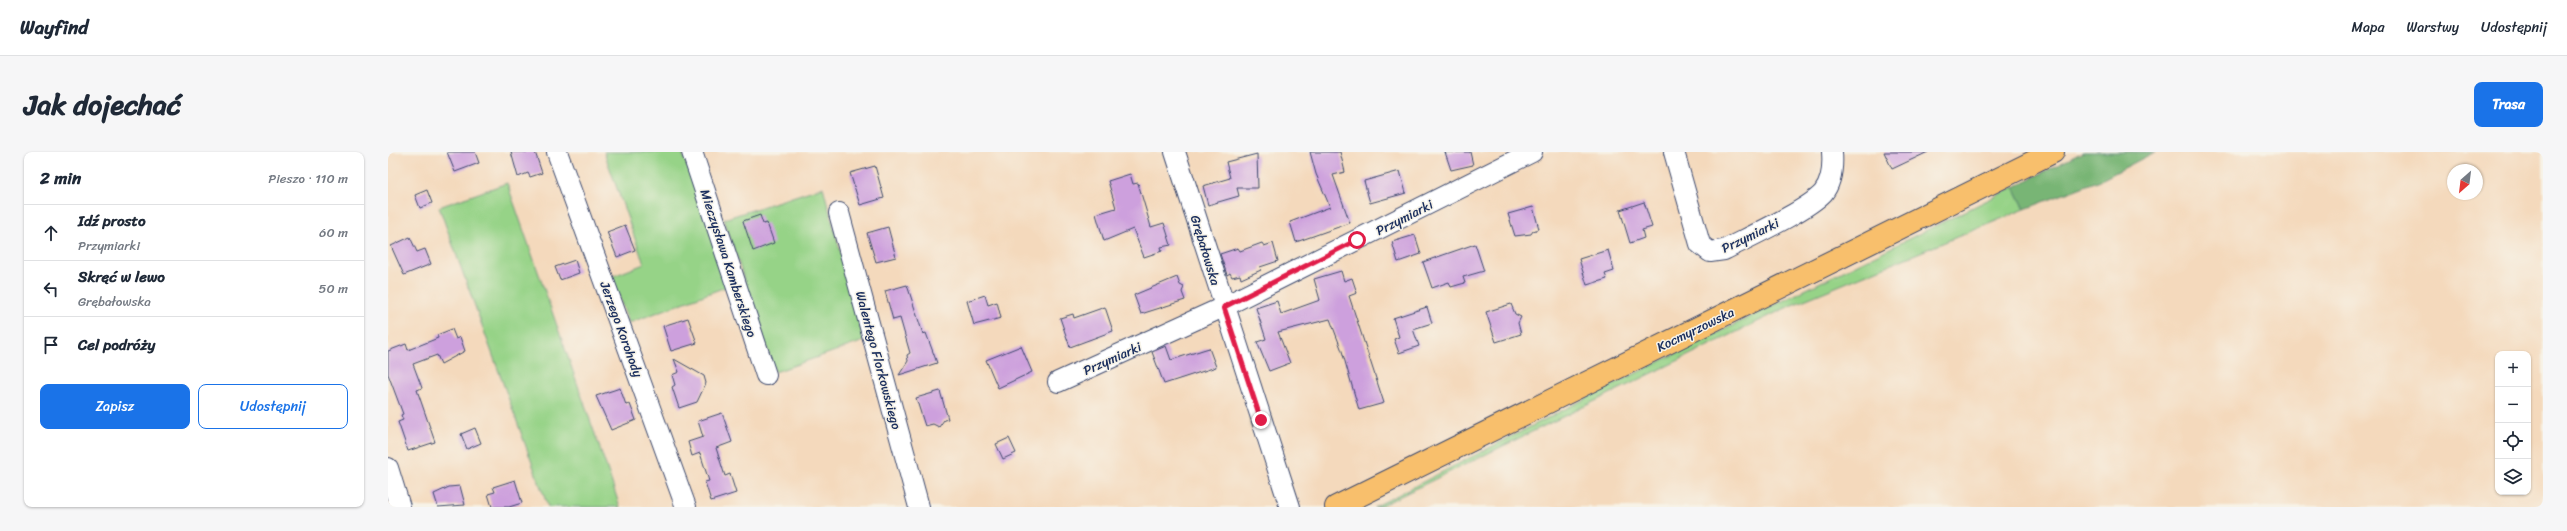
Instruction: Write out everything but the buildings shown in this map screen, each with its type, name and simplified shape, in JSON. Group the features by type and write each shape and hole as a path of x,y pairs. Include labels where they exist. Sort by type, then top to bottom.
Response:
{"main road":[{"name":"Kocmyrzowska","path":"1336,507 2053,152"}],"street":[{"name":"Jerzego Korohody","path":"557,152 686,507"},
{"name":"Mieczysława Kamberskiego","path":"692,152 766,375"},
{"name":"Grębałowska","path":"1175,152 1290,507"},
{"name":"Przymiarki","path":"1058,382 1224,307 1532,152"},
{"name":"Przymiarki","path":"1674,152 1700,244 1710,252 1724,250 1807,205 1824,192 1834,168 1832,152"},
{"name":"Walentego Florkowskiego","path":"839,213 919,507"},
{"path":"388,468 400,507"}],"green space":[{"path":"604,152 682,152 731,285 629,323 611,277 644,264"},
{"path":"2083,152 2155,152 2103,179 2025,209 2014,187"},
{"path":"507,183 620,507 548,507 439,207"},
{"path":"823,187 864,341 775,372 724,219"},
{"path":"2014,187 2025,209 1792,305 1378,507 1374,507 1614,384"}],"route":[{"path":"1261,420 1224,307 1357,240"}]}
